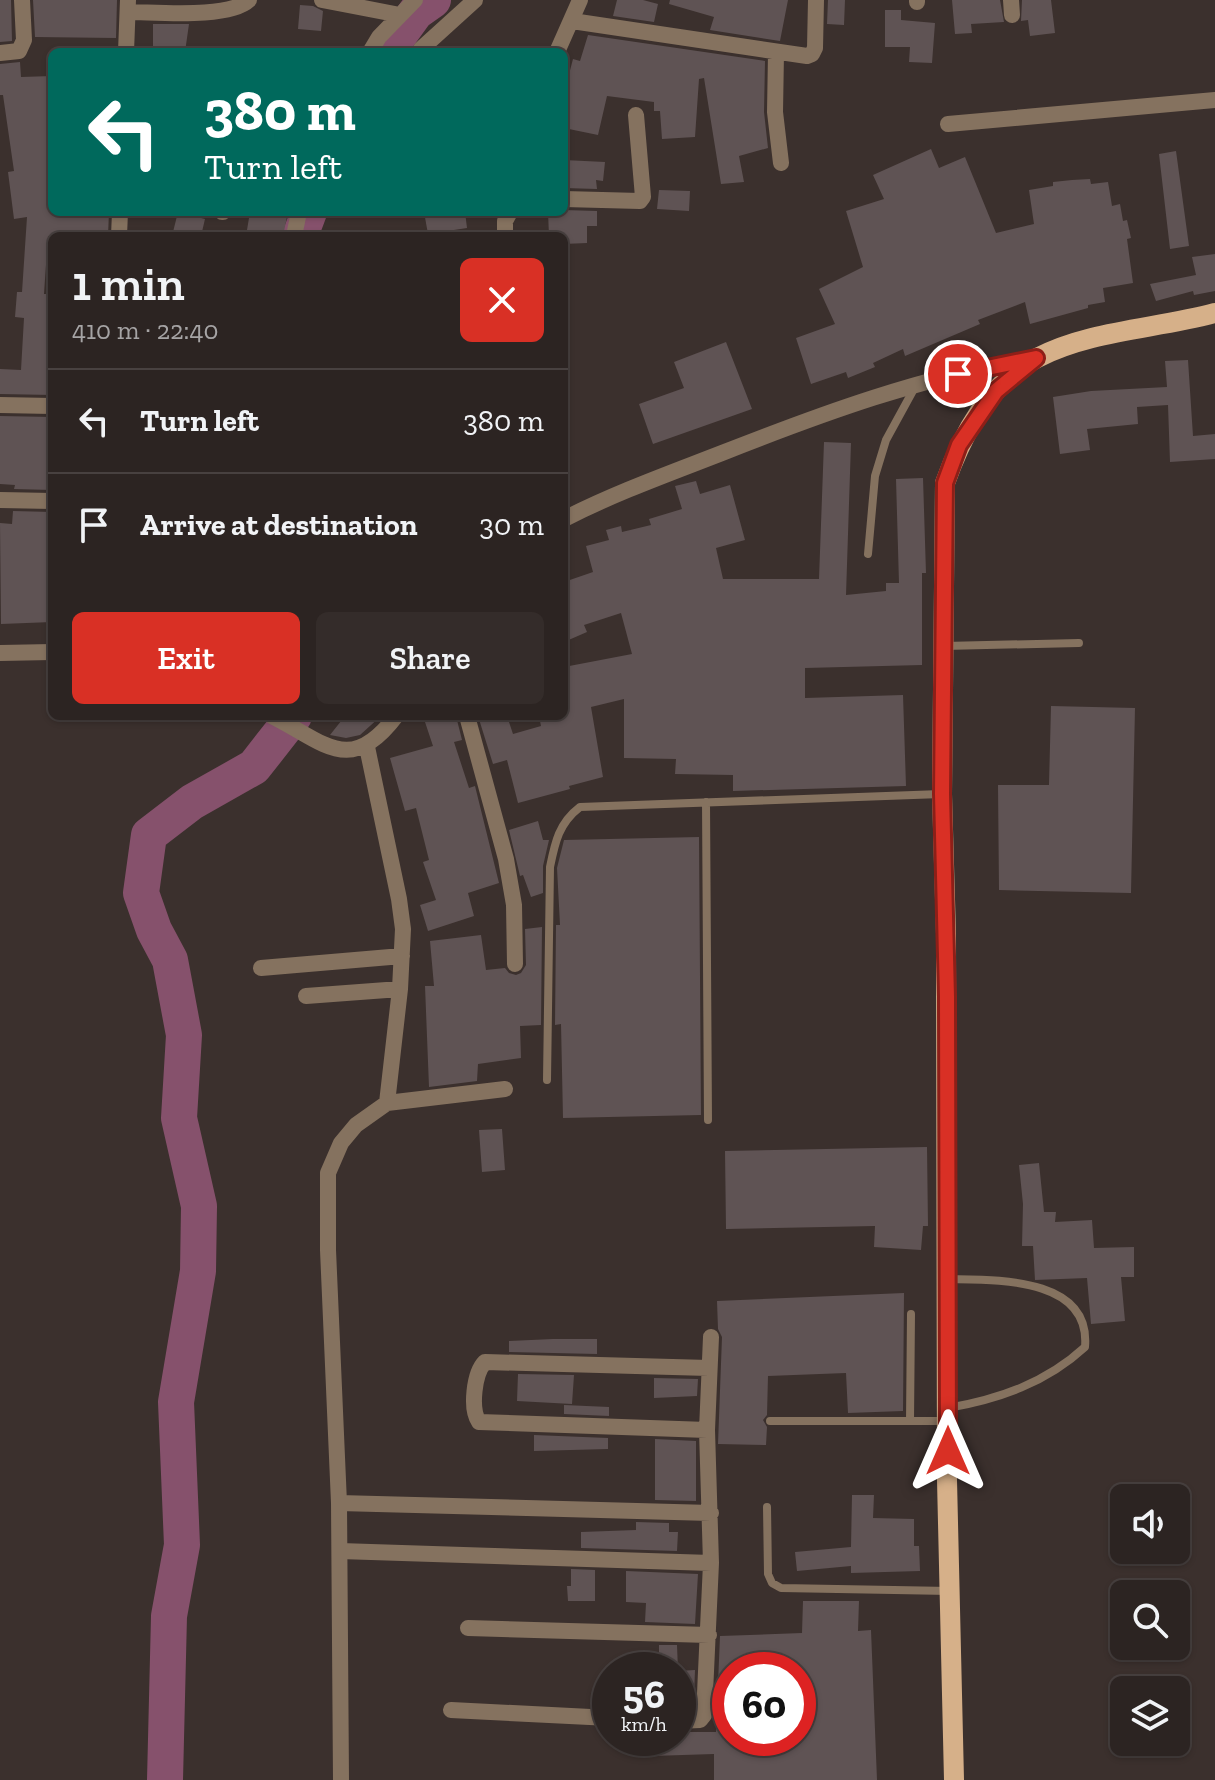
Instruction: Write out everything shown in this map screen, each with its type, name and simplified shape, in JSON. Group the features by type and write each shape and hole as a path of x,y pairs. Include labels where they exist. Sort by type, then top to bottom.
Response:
{"main road":[{"path":"954,1780 942,794 945,483 959,445 996,391 1036,358 1078,342 1215,313"}],"street":[{"path":"0,53 19,51 23,44 22,0"},
{"path":"126,48 128,6 227,11 243,6 249,0"},
{"path":"322,0 400,15"},
{"path":"372,48 415,0"},
{"path":"422,48 475,0"},
{"path":"559,48 580,0"},
{"path":"572,21 807,56 815,48 816,0"},
{"path":"776,53 775,112 781,163"},
{"path":"948,124 1215,100"},
{"path":"568,199 640,201 643,197 636,115"},
{"path":"568,517 604,499 789,427 979,368 1036,358"},
{"path":"0,405 48,406"},
{"path":"0,500 48,501"},
{"path":"0,653 48,652"},
{"path":"279,720 317,743 335,749 367,747 393,720"},
{"path":"468,720 506,859 514,905 515,964"},
{"path":"367,747 403,929 400,989 387,1103"},
{"path":"261,968 402,956"},
{"path":"306,996 400,989"},
{"path":"341,1780 339,1503 328,1250 328,1173 341,1143 356,1125 387,1103 505,1089"},
{"path":"696,1720 704,1715 709,1635 711,1513 707,1430 711,1337"},
{"path":"707,1430 479,1422 474,1414 476,1373 485,1362 709,1368"},
{"path":"339,1503 711,1513"},
{"path":"340,1551 711,1563"},
{"path":"468,1628 709,1635"},
{"path":"451,1710 592,1717"}],"lane":[{"path":"868,554 879,464 886,440 915,386"},
{"path":"943,646 1079,643"},
{"path":"547,1080 550,867 555,840 562,825 580,807 942,794"},
{"path":"706,802 708,1120"},
{"path":"770,1421 910,1421 948,1415 1022,1389 1066,1365 1085,1347 1086,1331 1080,1317 1067,1302 1051,1291 1001,1280 949,1279"},
{"path":"910,1421 911,1314"},
{"path":"767,1507 768,1574 772,1583 781,1588 951,1591"}],"building":[{"path":"0,0 11,0 12,41 0,42"},
{"path":"33,0 117,0 116,38 35,37"},
{"path":"617,0 643,0 658,4 654,22 613,16"},
{"path":"670,0 788,0 780,41 710,30 714,17 669,4"},
{"path":"828,0 845,0 844,25 827,24"},
{"path":"952,0 1000,0 1004,22 971,24 972,33 955,34"},
{"path":"1022,0 1051,0 1055,33 1030,36 1028,20 1021,21"},
{"path":"300,5 323,11 321,31 298,29"},
{"path":"885,10 901,10 901,20 935,23 932,63 909,62 910,47 885,47"},
{"path":"153,24 189,24 186,48 153,48"},
{"path":"588,35 765,61 764,112 768,148 739,156 744,182 721,184 704,78 699,79 695,137 662,139 660,111 654,111 654,102 607,96 598,135 568,129 568,78 573,59 580,61"},
{"path":"20,62 21,77 48,76 48,216 109,216 108,232 48,232 44,294 48,294 48,395 0,394 0,369 21,370 24,318 15,317 17,292 22,292 27,217 14,219 8,172 14,171 3,95 0,95 0,64"},
{"path":"931,149 939,168 965,157 996,233 1034,224 1029,190 1072,180 1090,179 1091,184 1108,182 1112,206 1120,204 1123,221 1127,220 1133,283 1103,288 1105,302 1030,324 1025,302 978,320 980,324 905,356 903,349 873,363 875,367 848,378 846,372 811,384 796,338 835,324 819,289 863,267 846,211 884,199 873,175"},
{"path":"1176,151 1189,246 1170,249 1159,154"},
{"path":"568,160 605,162 603,181 596,180 597,189 568,188"},
{"path":"659,190 690,191 689,211 657,209"},
{"path":"568,210 597,211 597,226 587,226 587,243 568,244 568,232 549,232 548,216 568,216"},
{"path":"177,216 205,219 202,232 173,232"},
{"path":"249,216 287,216 284,232 247,232"},
{"path":"425,216 466,216 467,228 428,232"},
{"path":"1215,254 1215,291 1194,295 1193,291 1156,301 1150,284 1196,275 1192,257"},
{"path":"726,342 752,409 653,444 639,404 684,388 674,362"},
{"path":"1188,360 1193,436 1215,434 1215,459 1170,462 1168,405 1137,407 1138,424 1087,429 1090,450 1060,454 1053,397 1091,391 1167,387 1165,361"},
{"path":"0,416 48,417 48,490 14,489 15,485 0,484"},
{"path":"824,442 851,443 846,595 886,591 886,583 899,583 896,479 923,478 926,573 922,573 922,665 805,668 805,698 903,695 906,786 733,791 733,775 675,774 676,759 624,758 624,699 591,707 603,777 518,803 507,760 493,764 479,720 508,720 513,734 541,726 540,720 568,720 568,666 632,654 621,613 584,625 587,632 568,640 568,581 593,572 586,546 609,540 606,530 621,526 622,532 651,525 649,519 682,509 675,486 696,481 700,494 730,485 745,540 716,548 723,579 819,579"},
{"path":"13,511 48,512 48,622 1,624 0,523 12,524"},
{"path":"1051,706 1135,708 1131,893 999,890 998,785 1049,785"},
{"path":"342,720 377,720 360,735 346,738 330,735"},
{"path":"424,720 457,720 462,740 454,742 469,788 475,786 499,883 468,893 474,916 428,931 420,905 436,900 423,862 429,860 416,808 405,811 390,758 433,746"},
{"path":"538,821 543,840 549,840 543,866 543,893 531,897 523,875 520,876 509,830"},
{"path":"699,837 701,1115 563,1118 561,1024 555,1025 556,925 560,925 557,868 564,840"},
{"path":"542,927 541,1025 520,1026 521,1058 478,1064 477,1081 429,1087 425,986 434,986 430,941 481,935 486,970 505,968 516,975 526,965 525,929"},
{"path":"502,1129 505,1170 482,1172 479,1130"},
{"path":"927,1147 928,1226 923,1226 921,1250 874,1247 875,1226 726,1229 725,1151"},
{"path":"1039,1163 1044,1212 1056,1212 1055,1222 1092,1220 1094,1248 1134,1247 1134,1277 1121,1277 1125,1321 1091,1324 1087,1278 1035,1280 1033,1246 1022,1246 1023,1204 1019,1165"},
{"path":"904,1293 903,1411 848,1413 846,1373 768,1376 767,1415 763,1420 767,1427 766,1445 718,1444 722,1337 718,1329 717,1301"},
{"path":"597,1339 597,1354 509,1352 509,1341"},
{"path":"518,1374 574,1375 572,1404 517,1401"},
{"path":"654,1378 698,1379 697,1396 654,1398"},
{"path":"564,1405 609,1407 609,1416 564,1414"},
{"path":"534,1435 608,1438 608,1449 534,1451"},
{"path":"655,1439 696,1441 696,1501 655,1500"},
{"path":"852,1495 874,1495 873,1518 914,1519 914,1546 919,1546 920,1571 851,1573 851,1566 797,1571 795,1552 851,1547"},
{"path":"636,1522 669,1523 669,1532 678,1532 677,1551 581,1548 581,1532 636,1530"},
{"path":"571,1569 595,1570 595,1601 568,1601"},
{"path":"626,1571 698,1574 695,1624 645,1622 646,1603 626,1602"},
{"path":"803,1601 859,1601 858,1631 871,1630 877,1780 714,1780 714,1756 816,1756 816,1652 719,1652 720,1636 802,1633"},
{"path":"659,1645 677,1645 677,1652 659,1652"},
{"path":"696,1732 712,1732 712,1754 696,1755"}],"waterway":[{"path":"390,48 416,12 433,0"},
{"path":"302,232 308,216"},
{"path":"165,1780 169,1616 182,1545 176,1402 198,1271 199,1206 179,1118 184,1035 170,960 154,930 141,893 149,835 192,802 254,767 291,720"}],"route":[{"path":"948,1451 947,997 942,794 945,483 959,445 996,391 1036,358 958,374"}]}
